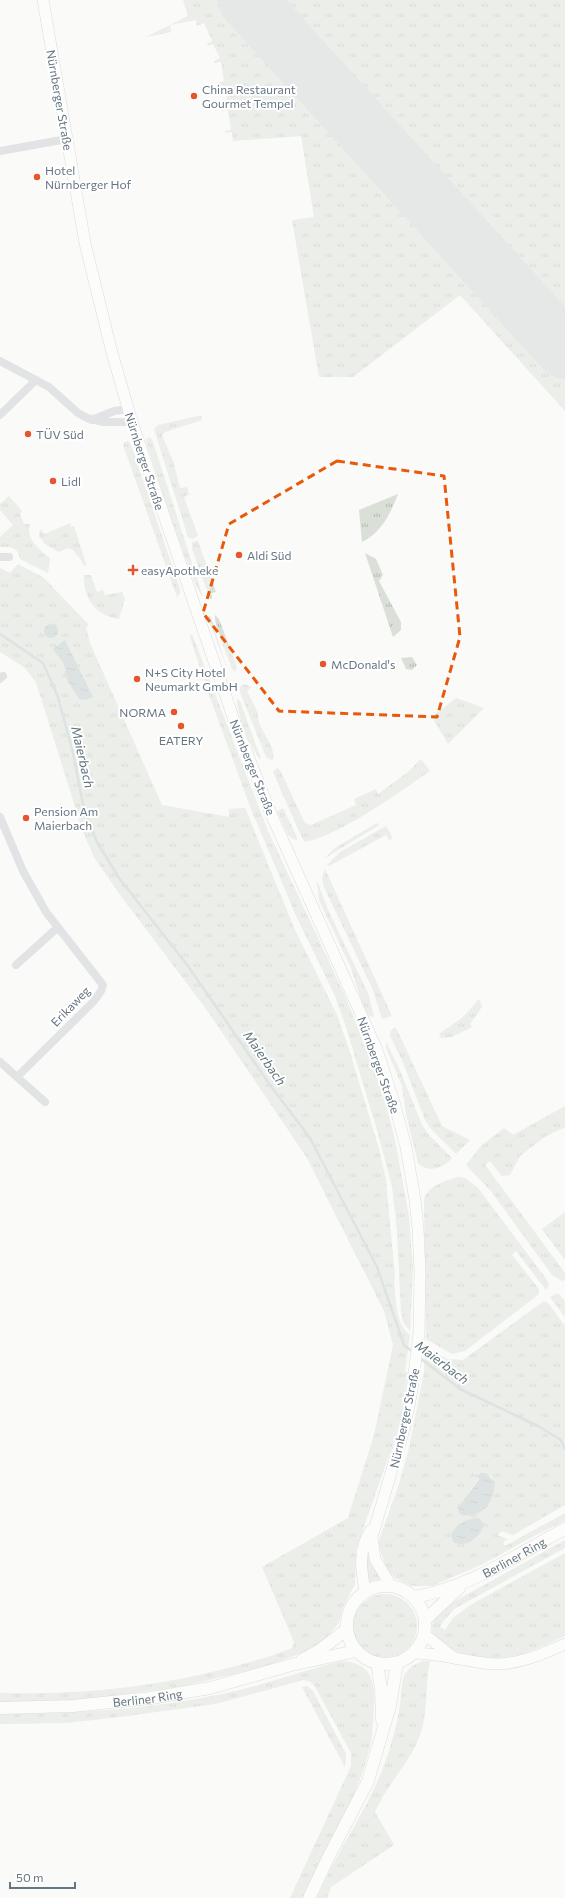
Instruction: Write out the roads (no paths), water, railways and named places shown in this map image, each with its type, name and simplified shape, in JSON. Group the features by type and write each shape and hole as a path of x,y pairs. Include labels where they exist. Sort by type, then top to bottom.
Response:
{"main road":[{"name":"Nürnberger Straße","path":"43,0 89,262 132,422 220,682 247,754 289,855 376,1050 394,1102 406,1147 415,1200 420,1271 419,1333 414,1372 399,1447 374,1527 372,1545 375,1559 391,1586"},
{"name":"Nürnberger Straße","path":"365,1591 362,1572 362,1553 365,1540 374,1527"},
{"name":"Berliner Ring","path":"414,1597 433,1594 463,1584 565,1529"},
{"name":"Berliner Ring","path":"425,1620 463,1584"},
{"path":"379,1586 391,1586 403,1589 414,1597 421,1606 425,1620 424,1634 421,1644 414,1653 397,1663 377,1663 356,1651 350,1640 347,1629 348,1617 352,1606 365,1591 379,1586"},
{"name":"Berliner Ring","path":"291,1665 320,1650 347,1629"},
{"path":"424,1634 454,1658"},
{"path":"414,1653 454,1658 484,1664 509,1663 531,1657 565,1644"},
{"name":"Berliner Ring","path":"0,1708 73,1706 151,1698 210,1688 291,1665 356,1651"},
{"path":"377,1663 381,1689 383,1730"},
{"path":"309,1898 365,1787 373,1768 390,1706 397,1663"}],"street":[{"path":"0,151 67,139"},
{"path":"0,361 36,380 57,394 78,413 92,420 103,422 132,422"},
{"path":"0,415 36,380"},
{"path":"92,420 114,412 128,409"},
{"path":"0,558 9,557"},
{"name":"Erikaweg","path":"0,817 30,885 57,928 102,983 102,988 94,1001 17,1077"},
{"path":"16,965 57,928"},
{"path":"0,1062 45,1102"}],"water":[{"path":"48,624 54,624 58,628 58,634 54,638 48,638 44,634 44,628"},
{"path":"65,640 93,697 86,700 79,699 67,680 64,664 53,649"},
{"path":"481,1473 486,1473 495,1482 490,1502 482,1511 476,1514 461,1515 458,1508 479,1479 476,1476"},
{"path":"474,1518 479,1518 484,1524 480,1533 468,1543 458,1544 453,1542 451,1535 455,1529 463,1522"}],"waterway":[{"name":"Maierbach","path":"0,634 43,663 58,697 73,753 84,809 97,842 119,878 188,966 270,1085 310,1138 377,1267 404,1345 413,1352"},
{"name":"Maierbach","path":"420,1358 460,1389 538,1426 561,1440 565,1449"}],"place":[{"name":"China Restaurant Gourmet Tempel","path":"194,96"},
{"name":"Hotel Nürnberger Hof","path":"37,177"},
{"name":"TÜV Süd","path":"28,434"},
{"name":"Lidl","path":"53,481"},
{"name":"Aldi Süd","path":"239,555"},
{"name":"easyApotheke","path":"133,570"},
{"name":"McDonald's","path":"323,664"},
{"name":"N+S City Hotel Neumarkt GmbH","path":"137,679"},
{"name":"NORMA","path":"174,712"},
{"name":"EATERY","path":"181,726"},
{"name":"Pension Am Maierbach","path":"26,818"}]}
